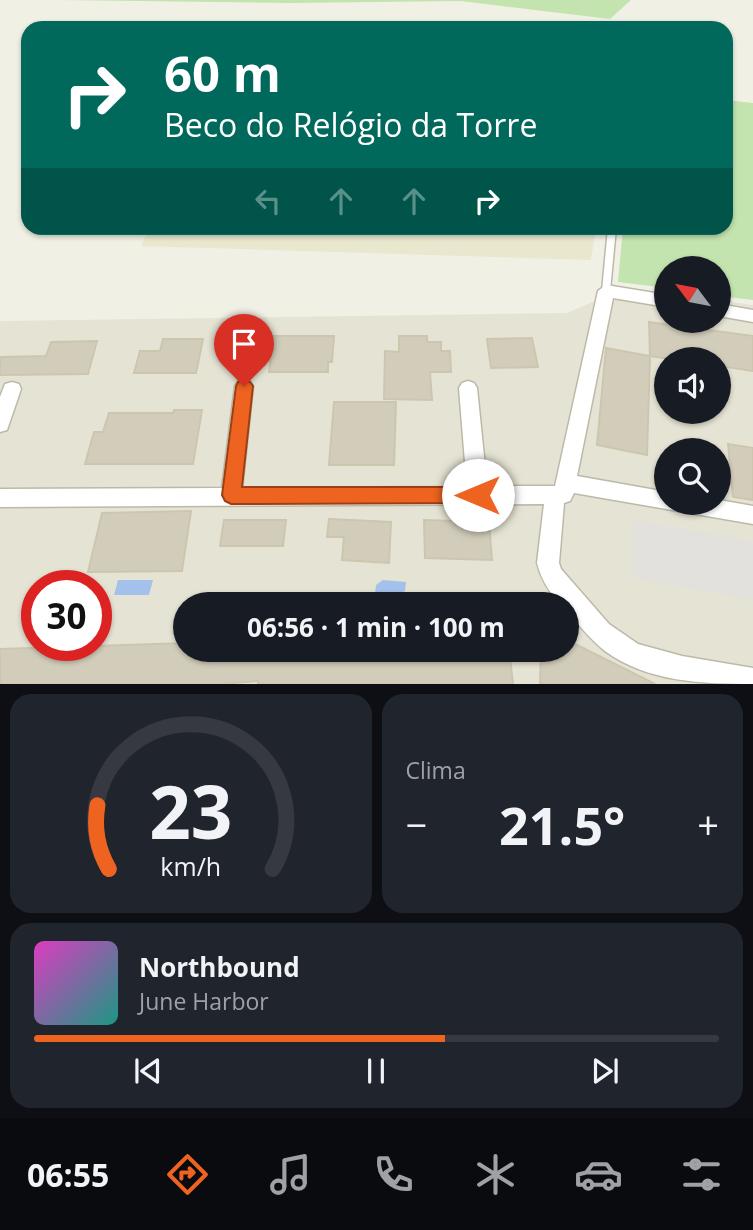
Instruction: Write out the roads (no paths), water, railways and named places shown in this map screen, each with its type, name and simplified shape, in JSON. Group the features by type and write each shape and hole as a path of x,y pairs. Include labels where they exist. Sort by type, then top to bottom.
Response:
{"street":[{"path":"654,299 606,291 561,491 548,563 550,572 560,588 606,636 625,650 647,659 753,680"},
{"path":"732,312 753,316"},
{"path":"231,495 244,386"},
{"path":"468,388 478,495"},
{"path":"0,424 12,389"},
{"path":"0,498 478,495 561,491 654,500"},
{"path":"731,511 753,515"}],"lane":[{"path":"606,291 611,235"}],"water":[{"path":"118,580 153,580 149,595 114,595"},
{"path":"383,580 406,582 405,591 402,592 375,592 376,585"}]}
